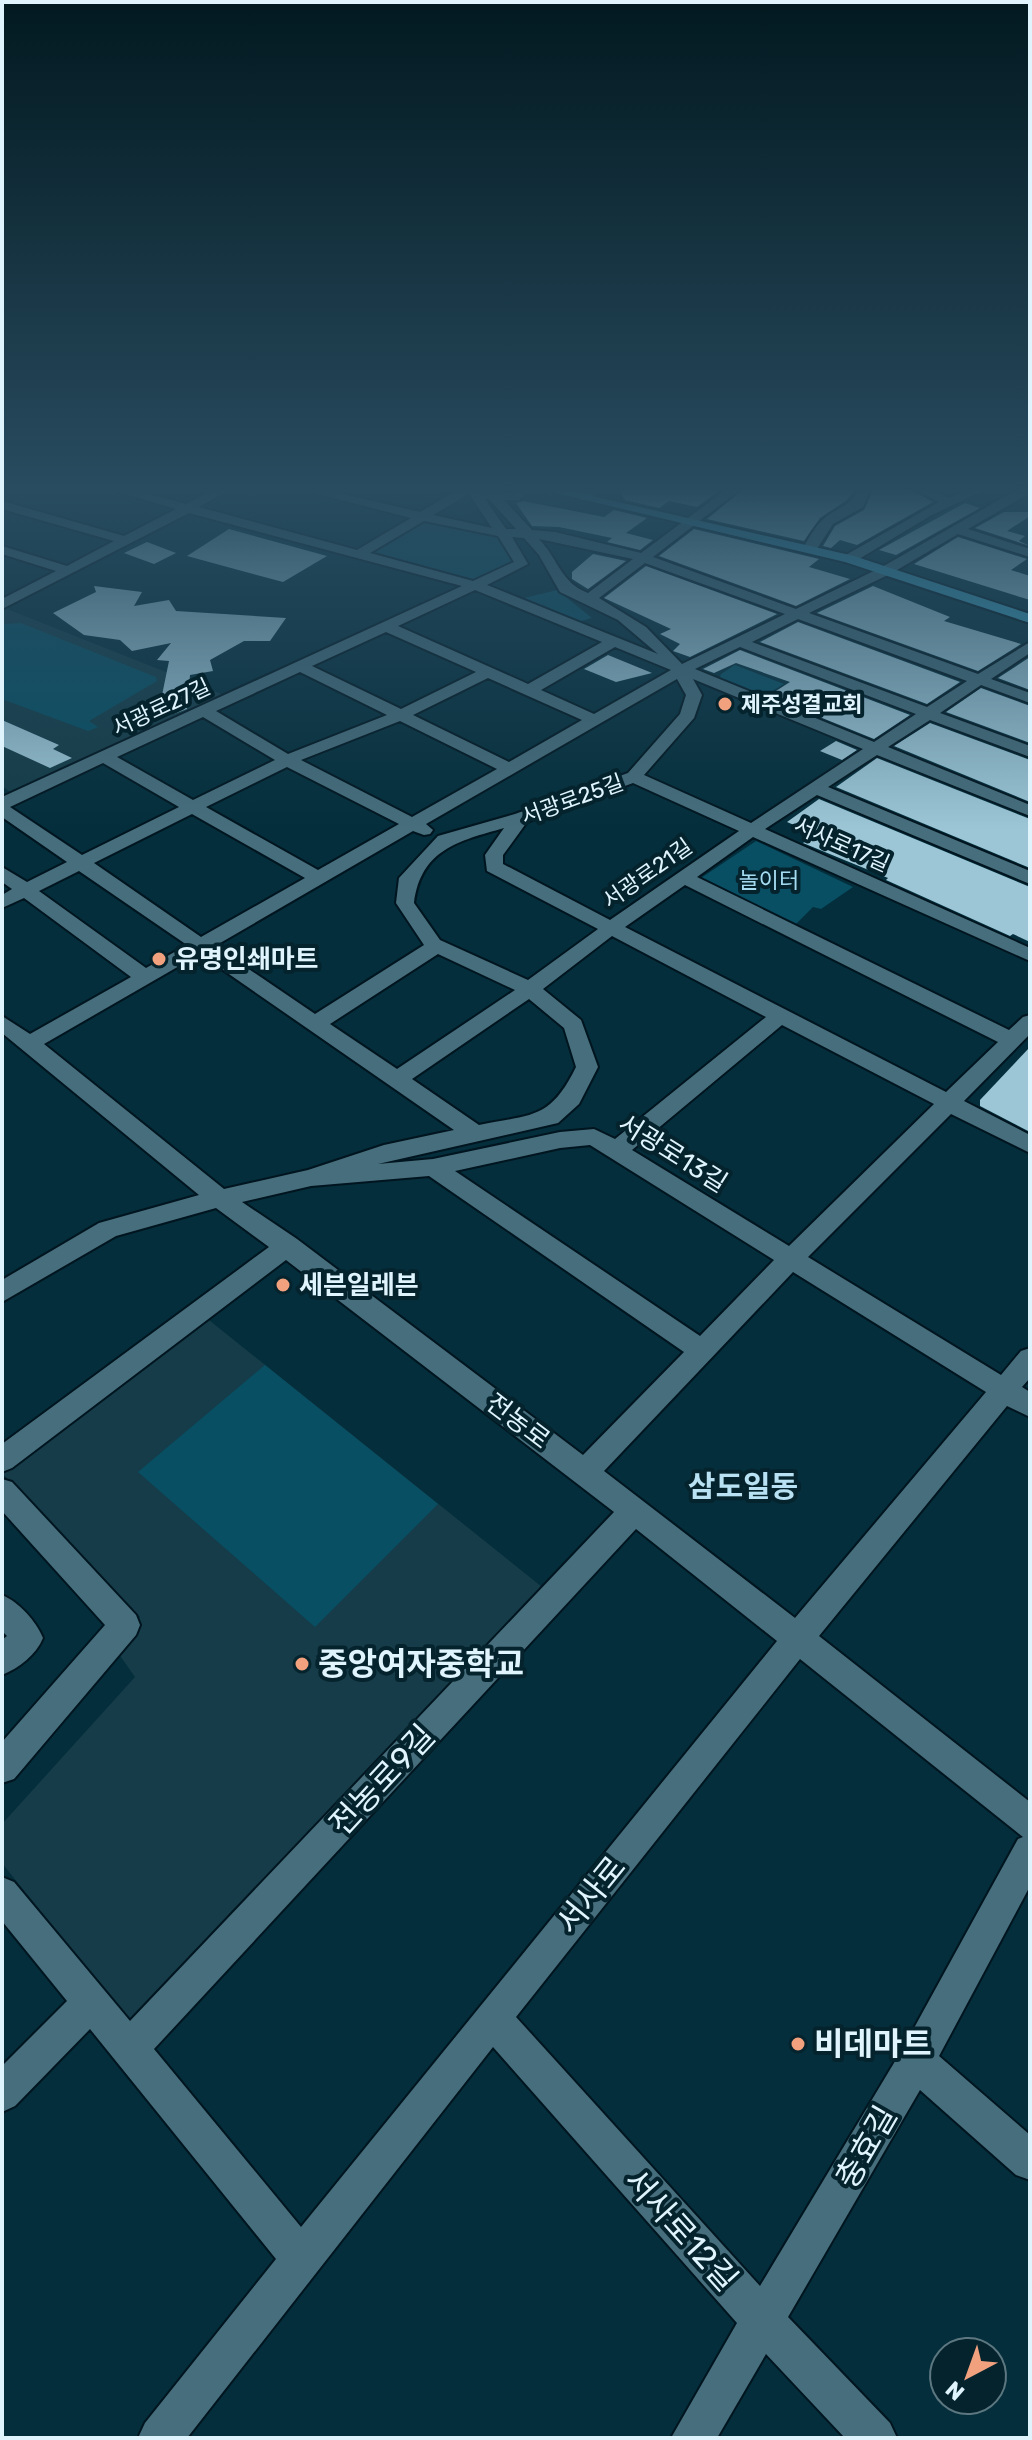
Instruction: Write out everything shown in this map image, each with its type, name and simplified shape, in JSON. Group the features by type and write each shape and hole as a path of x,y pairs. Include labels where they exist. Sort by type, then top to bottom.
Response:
{"main road":[{"path":"980,602 1030,619"}],"street":[{"name":"서광로27길","path":"2,806 442,602"},
{"path":"516,602 1030,811"},
{"name":"서광로25길","path":"444,840 521,818 634,777 688,715 694,695 682,670 660,644 596,602"},
{"path":"767,602 1030,698"},
{"path":"30,1043 682,670 821,602"},
{"path":"596,634 610,611"},
{"path":"387,627 595,720"},
{"path":"529,690 615,641"},
{"path":"739,642 1030,752"},
{"name":"서광로21길","path":"397,1079 530,989 683,877 1030,646"},
{"path":"301,667 511,769"},
{"path":"2,902 287,760 402,715 488,672"},
{"path":"204,711 287,760 444,840 408,878 405,903 436,946 530,989 574,1025 587,1067 555,1129 476,1134 384,1153 311,1178"},
{"path":"104,757 320,879"},
{"name":"서사로17길","path":"634,777 1030,955"},
{"path":"816,788 1030,878"},
{"path":"2,806 80,863 476,1134"},
{"path":"521,818 494,855 494,867 1030,1145"},
{"path":"2,873 146,978"},
{"path":"683,877 1012,1040"},
{"path":"316,1023 436,946"},
{"path":"616,1151 780,1016"},
{"path":"585,1472 791,1259 1030,1022"},
{"name":"전농로","path":"2,1023 220,1198 288,1246 635,1510 1030,1823"},
{"name":"서광로13길","path":"2,1292 108,1229 220,1198 311,1178 433,1167 555,1129 594,1137 1018,1398"},
{"path":"433,1167 702,1351"},
{"path":"2,1460 288,1246"},
{"name":"서사로","path":"160,2438 798,1638 1018,1398 1030,1359"},
{"path":"2,1491 125,1625 2,1767"},
{"name":"전농로9길","path":"129,2049 635,1510"},
{"path":"2,1609 28,1638 2,1660"},
{"name":"충효길","path":"693,2438 916,2061 1030,1851"},
{"path":"2,1894 302,2259"},
{"path":"2,2093 91,2002"},
{"name":"서사로12길","path":"492,2018 764,2322 875,2438"},
{"path":"916,2061 1030,2161"}],"shaded area":[{"path":"7,609 224,695 10,792 2,786 2,611"},
{"name":"중앙여자중학교","path":"204,1316 547,1591 132,2027 2,1863 2,1824 135,1677 116,1650 140,1617 2,1473 2,1461"}],"green space":[{"path":"527,602 572,602 592,618 578,622"},
{"path":"21,623 156,677 157,681 89,721 98,727 88,731 2,699 2,624"},
{"path":"735,665 784,684 761,698 719,681 721,674"},
{"name":"놀이터","path":"756,841 853,887 821,909 813,907 795,925 701,878"},
{"path":"265,1365 438,1504 315,1627 138,1472"}],"building":[{"path":"76,602 136,602 134,606 170,602 176,611 286,618 270,641 244,641 210,660 213,671 190,675 187,709 174,714 160,705 169,661 157,660 171,643 132,651 120,640 84,635 53,613"},
{"path":"612,602 744,602 777,614 690,657 673,651 680,644 660,634 671,629"},
{"path":"785,602 804,602 796,606"},
{"path":"840,602 912,602 950,617 944,621 1021,644 978,671 817,613"},
{"path":"798,622 960,682 927,704 760,642"},
{"path":"740,650 910,715 874,739 768,696 790,682 736,663 714,673 703,669"},
{"path":"608,655 652,673 616,682 584,669"},
{"path":"1030,657 1030,690 998,678"},
{"path":"981,688 1030,706 1030,743 946,712"},
{"path":"2,720 59,745 53,749 72,758 50,768 2,746"},
{"path":"930,723 1030,760 1030,802 894,746"},
{"path":"836,741 857,750 842,760 820,751"},
{"path":"877,758 1030,819 1030,868 836,787"},
{"path":"819,799 1030,887 1030,942 1013,934 1010,936 886,880 888,878 803,843 815,834 787,822"},
{"path":"1030,1047 1030,1132 980,1106 980,1100"}],"place":[{"name":"제주성결교회","path":"725,704"},
{"name":"유명인쇄마트","path":"159,959"},
{"name":"세븐일레븐","path":"283,1285"},
{"name":"중앙여자중학교","path":"302,1664"},
{"name":"비데마트","path":"798,2044"}],"district":[{"name":"삼도일동","path":"743,1487"}]}
